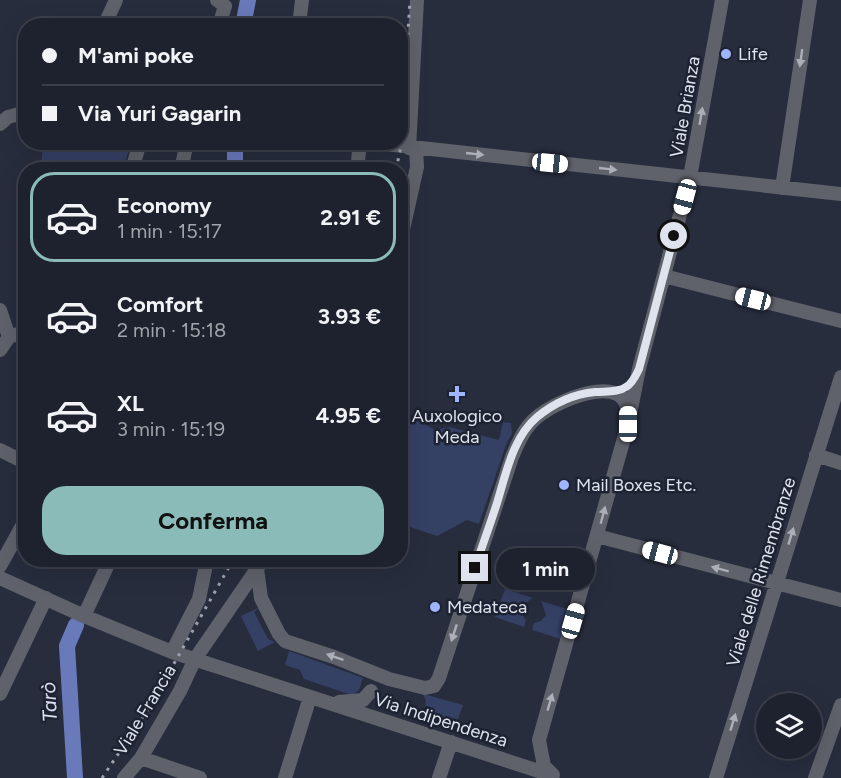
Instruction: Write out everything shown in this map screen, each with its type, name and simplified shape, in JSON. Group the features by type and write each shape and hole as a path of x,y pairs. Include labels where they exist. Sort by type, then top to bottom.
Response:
{"street":[{"path":"108,18 116,0"},
{"path":"217,0 225,6 221,18"},
{"path":"300,18 302,0"},
{"path":"408,207 417,167 412,148 417,0"},
{"name":"Viale Brianza","path":"518,764 527,761 539,740 628,424 639,369 690,177 722,0"},
{"path":"782,188 810,0"},
{"path":"0,124 8,117 18,114"},
{"path":"408,147 841,194"},
{"path":"664,276 841,321"},
{"path":"0,310 9,337"},
{"path":"0,350 9,337 18,334"},
{"path":"260,567 261,598 281,638 285,641 378,673 389,679 425,688 434,686 438,680 520,438 536,418 557,404 583,394 607,392 628,386 639,369"},
{"name":"Viale delle Rimembranze","path":"716,778 816,455 836,409 841,377"},
{"path":"607,392 625,401 628,424"},
{"path":"0,450 18,459"},
{"path":"816,455 841,462"},
{"path":"0,566 18,533"},
{"path":"597,536 841,600"},
{"path":"84,616 107,567"},
{"path":"172,652 199,599 206,567"},
{"name":"Viale Francia","path":"124,778 141,758 180,691 195,659 258,567"},
{"name":"Via Indipendenza","path":"0,578 172,652 557,777"},
{"path":"0,694 46,598"},
{"name":"Via Indipendenza","path":"310,697 330,702 356,702 363,700 376,684 389,679"},
{"path":"372,691 375,707 384,721"},
{"path":"285,778 310,697"},
{"path":"816,778 839,719 841,705"},
{"path":"539,740 544,766 557,777"},
{"path":"440,778 451,742"},
{"path":"141,758 200,778"}],"shaded area":[{"path":"42,150 129,150 125,162 42,162"},
{"path":"408,418 436,430 449,427 499,440 503,422 511,423 512,434 507,442 479,524 467,520 437,536 408,526"},
{"path":"505,589 533,598 521,606 521,614 526,620 524,627 495,617"},
{"path":"541,601 570,610 561,639 532,630 534,623 541,621 546,615"},
{"path":"260,607 254,612 268,639 275,642 258,651 241,616"},
{"path":"289,651 363,678 359,690 352,695 304,679 300,670 285,665"},
{"path":"423,694 463,705 454,729 415,716 425,709 426,701"}],"waterway":[{"name":"Tarò","path":"245,18 248,0"},
{"name":"Tarò","path":"235,150 235,162"},
{"name":"Tarò","path":"75,778 67,646 76,625"}],"railway":[{"path":"408,32 410,0"},
{"path":"398,162 400,150"},
{"path":"102,778 147,711 229,567"}],"place":[{"name":"Life","path":"726,54"},
{"name":"Auxologico Meda","path":"457,394"},
{"name":"Mail Boxes Etc.","path":"564,485"},
{"name":"Medateca","path":"435,607"}],"route":[{"path":"475,568 512,457 520,438 529,426 546,410 569,398 622,389 634,379 639,369 674,236"}]}
